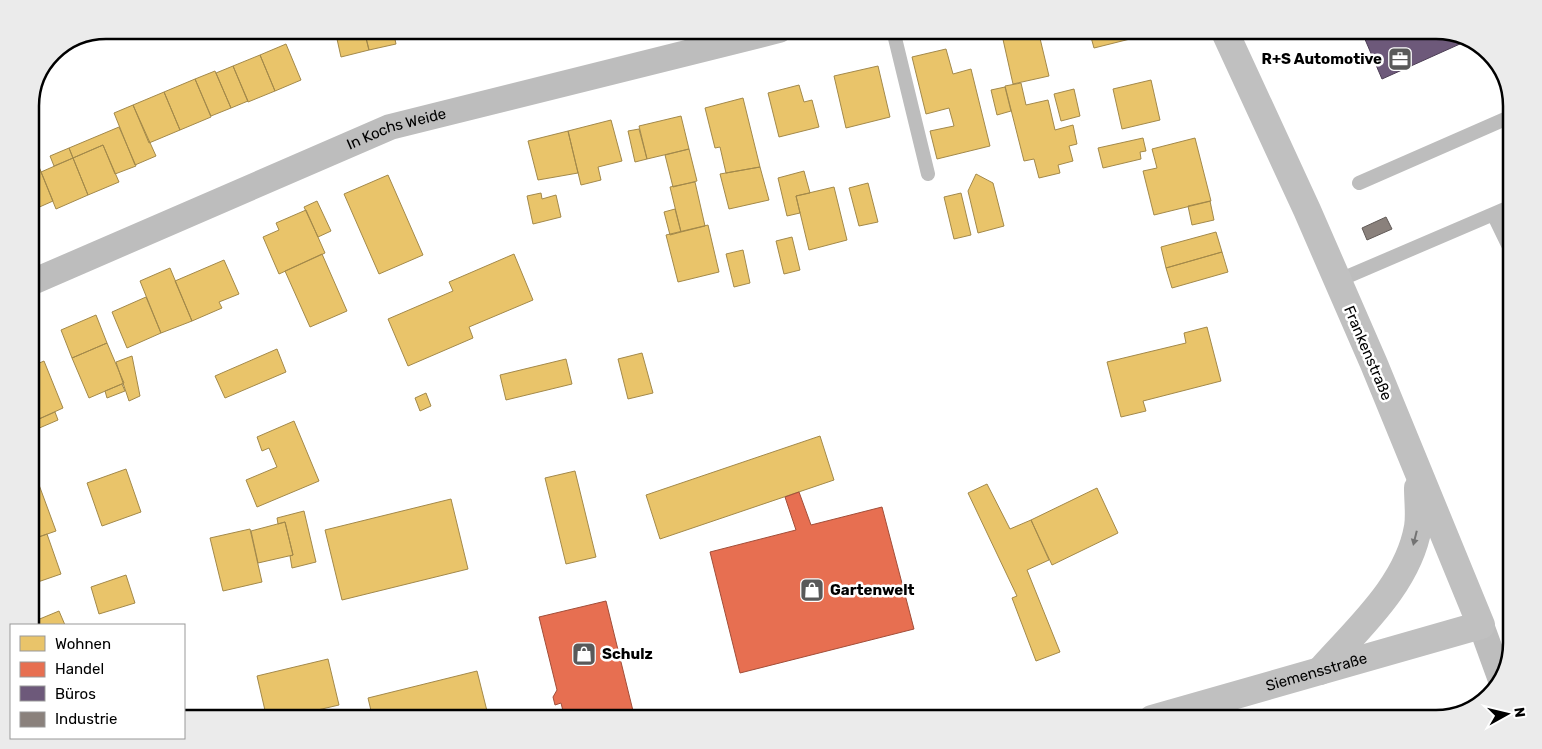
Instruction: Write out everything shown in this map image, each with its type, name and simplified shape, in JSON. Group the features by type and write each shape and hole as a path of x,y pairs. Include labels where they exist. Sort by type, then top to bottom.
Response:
{"street":[{"name":"In Kochs Weide","path":"39,278 390,128 744,39"},
{"name":"Frankenstraße","path":"1228,39 1338,281 1481,626 1497,670"},
{"path":"1320,671 1394,586 1414,544 1418,525 1417,472"},
{"name":"Siemensstraße","path":"1184,710 1481,626"}],"lane":[{"path":"895,39 928,174"},
{"path":"1359,183 1503,120"},
{"path":"1338,281 1503,210"},
{"path":"1493,214 1503,235"}],"building: Wohnen":[{"path":"337,39 366,39 369,50 341,57"},
{"path":"366,39 395,39 396,44 369,50"},
{"path":"1003,39 1040,39 1049,76 1013,84"},
{"path":"1092,39 1130,39 1094,48"},
{"path":"286,44 301,80 275,91 260,55"},
{"path":"946,49 953,74 971,69 990,146 937,159 930,131 954,126 949,108 926,114 912,57"},
{"path":"260,55 275,91 248,102 233,66"},
{"path":"233,66 248,101 231,108 216,73"},
{"path":"878,66 890,117 846,128 834,76"},
{"path":"215,71 231,108 211,116 195,79"},
{"path":"195,79 211,117 180,130 164,92"},
{"path":"1151,80 1160,120 1122,129 1113,89"},
{"path":"1021,83 1026,105 1048,100 1055,130 1073,125 1077,144 1069,146 1073,161 1058,165 1060,173 1039,178 1034,159 1024,161 1005,86"},
{"path":"799,85 804,102 812,100 819,127 779,137 768,93"},
{"path":"1005,87 1011,111 997,115 991,90"},
{"path":"1074,89 1080,116 1061,121 1054,94"},
{"path":"164,92 180,130 149,143 133,105"},
{"path":"743,98 760,167 726,173 720,147 715,148 705,108"},
{"path":"133,105 156,156 135,165 114,113"},
{"path":"681,116 689,149 647,159 639,126"},
{"path":"611,120 622,161 598,167 601,180 581,185 568,131"},
{"path":"119,127 136,166 115,174 103,145 73,158 69,148"},
{"path":"639,129 647,159 635,162 628,131"},
{"path":"568,131 578,173 538,180 528,141"},
{"path":"1143,138 1146,151 1140,152 1141,159 1103,168 1098,148"},
{"path":"1195,138 1211,201 1154,215 1143,171 1157,168 1152,149"},
{"path":"103,145 119,182 88,195 73,158"},
{"path":"69,148 73,158 54,166 50,156"},
{"path":"689,149 697,181 673,187 665,155"},
{"path":"73,158 88,195 56,209 41,172"},
{"path":"39,167 53,201 39,207"},
{"path":"760,167 769,200 729,209 720,174"},
{"path":"804,171 810,193 796,196 800,213 787,216 778,178"},
{"path":"976,174 993,183 1004,226 978,233 968,191"},
{"path":"388,175 423,255 379,274 344,194"},
{"path":"695,182 705,226 681,232 670,187"},
{"path":"868,183 878,222 859,226 849,188"},
{"path":"834,187 847,240 809,250 796,196"},
{"path":"541,193 542,199 556,195 561,217 533,224 527,196"},
{"path":"961,193 971,235 954,239 944,197"},
{"path":"317,201 331,231 318,237 304,207"},
{"path":"1210,201 1214,220 1192,225 1188,206"},
{"path":"675,209 681,232 670,235 664,212"},
{"path":"306,210 325,253 279,274 263,237 279,230 276,223"},
{"path":"708,225 719,272 678,282 666,235"},
{"path":"1216,232 1222,252 1166,268 1161,247"},
{"path":"792,237 800,270 784,274 776,241"},
{"path":"743,250 750,283 734,287 726,254"},
{"path":"1222,252 1228,272 1172,288 1166,268"},
{"path":"322,254 347,311 310,327 285,271"},
{"path":"514,254 533,300 469,327 473,338 408,366 388,319 453,291 449,282"},
{"path":"224,260 239,294 219,302 222,308 192,321 175,281"},
{"path":"170,268 192,321 161,333 140,281"},
{"path":"146,297 161,333 127,348 112,312"},
{"path":"96,315 107,343 72,358 61,330"},
{"path":"1207,327 1221,381 1143,401 1146,411 1121,417 1107,362 1186,343 1184,333"},
{"path":"107,343 124,383 89,398 72,358"},
{"path":"277,349 286,372 225,398 215,376"},
{"path":"642,353 653,393 628,399 618,359"},
{"path":"132,356 140,396 129,401 116,362"},
{"path":"566,359 572,384 506,400 500,375"},
{"path":"44,361 63,408 39,419 39,363"},
{"path":"122,384 125,391 107,398 105,391"},
{"path":"426,393 431,406 420,411 415,398"},
{"path":"55,412 58,420 39,428 39,419"},
{"path":"294,421 319,481 257,507 246,480 277,467 269,448 262,451 257,437"},
{"path":"820,436 834,480 660,539 646,495"},
{"path":"126,469 141,512 102,526 87,483"},
{"path":"575,471 596,557 566,564 545,478"},
{"path":"987,484 1010,529 1031,520 1049,560 1027,570 1060,652 1036,661 1012,598 1017,596 968,493"},
{"path":"39,485 56,531 39,537"},
{"path":"1097,488 1118,533 1052,565 1031,520"},
{"path":"451,499 468,569 342,600 325,530"},
{"path":"304,511 316,562 292,568 290,556 293,555 285,522 278,524 277,518"},
{"path":"285,522 293,555 258,563 251,531"},
{"path":"250,529 262,582 223,591 210,538"},
{"path":"47,534 61,574 39,582 39,537"},
{"path":"126,575 135,603 99,614 91,587"},
{"path":"59,611 65,624 39,624 39,619"},
{"path":"328,659 339,705 318,710 265,710 257,676"},
{"path":"477,671 487,710 371,710 368,698"}],"building: Handel":[{"name":"Gartenwelt","path":"799,492 811,525 882,507 914,629 740,673 710,552 796,530 785,497"},
{"name":"Schulz","path":"606,601 633,710 563,710 561,703 555,705 553,697 557,690 539,617"}],"building: Büros":[{"name":"R+S Automotive","path":"1365,39 1436,39 1461,43 1382,79"}],"building: Industrie":[{"path":"1386,217 1392,229 1367,240 1362,228"}],"place":[{"name":"R+S Automotive","path":"1400,59"},
{"name":"Gartenwelt","path":"812,590"},
{"name":"Schulz","path":"584,654"}]}
